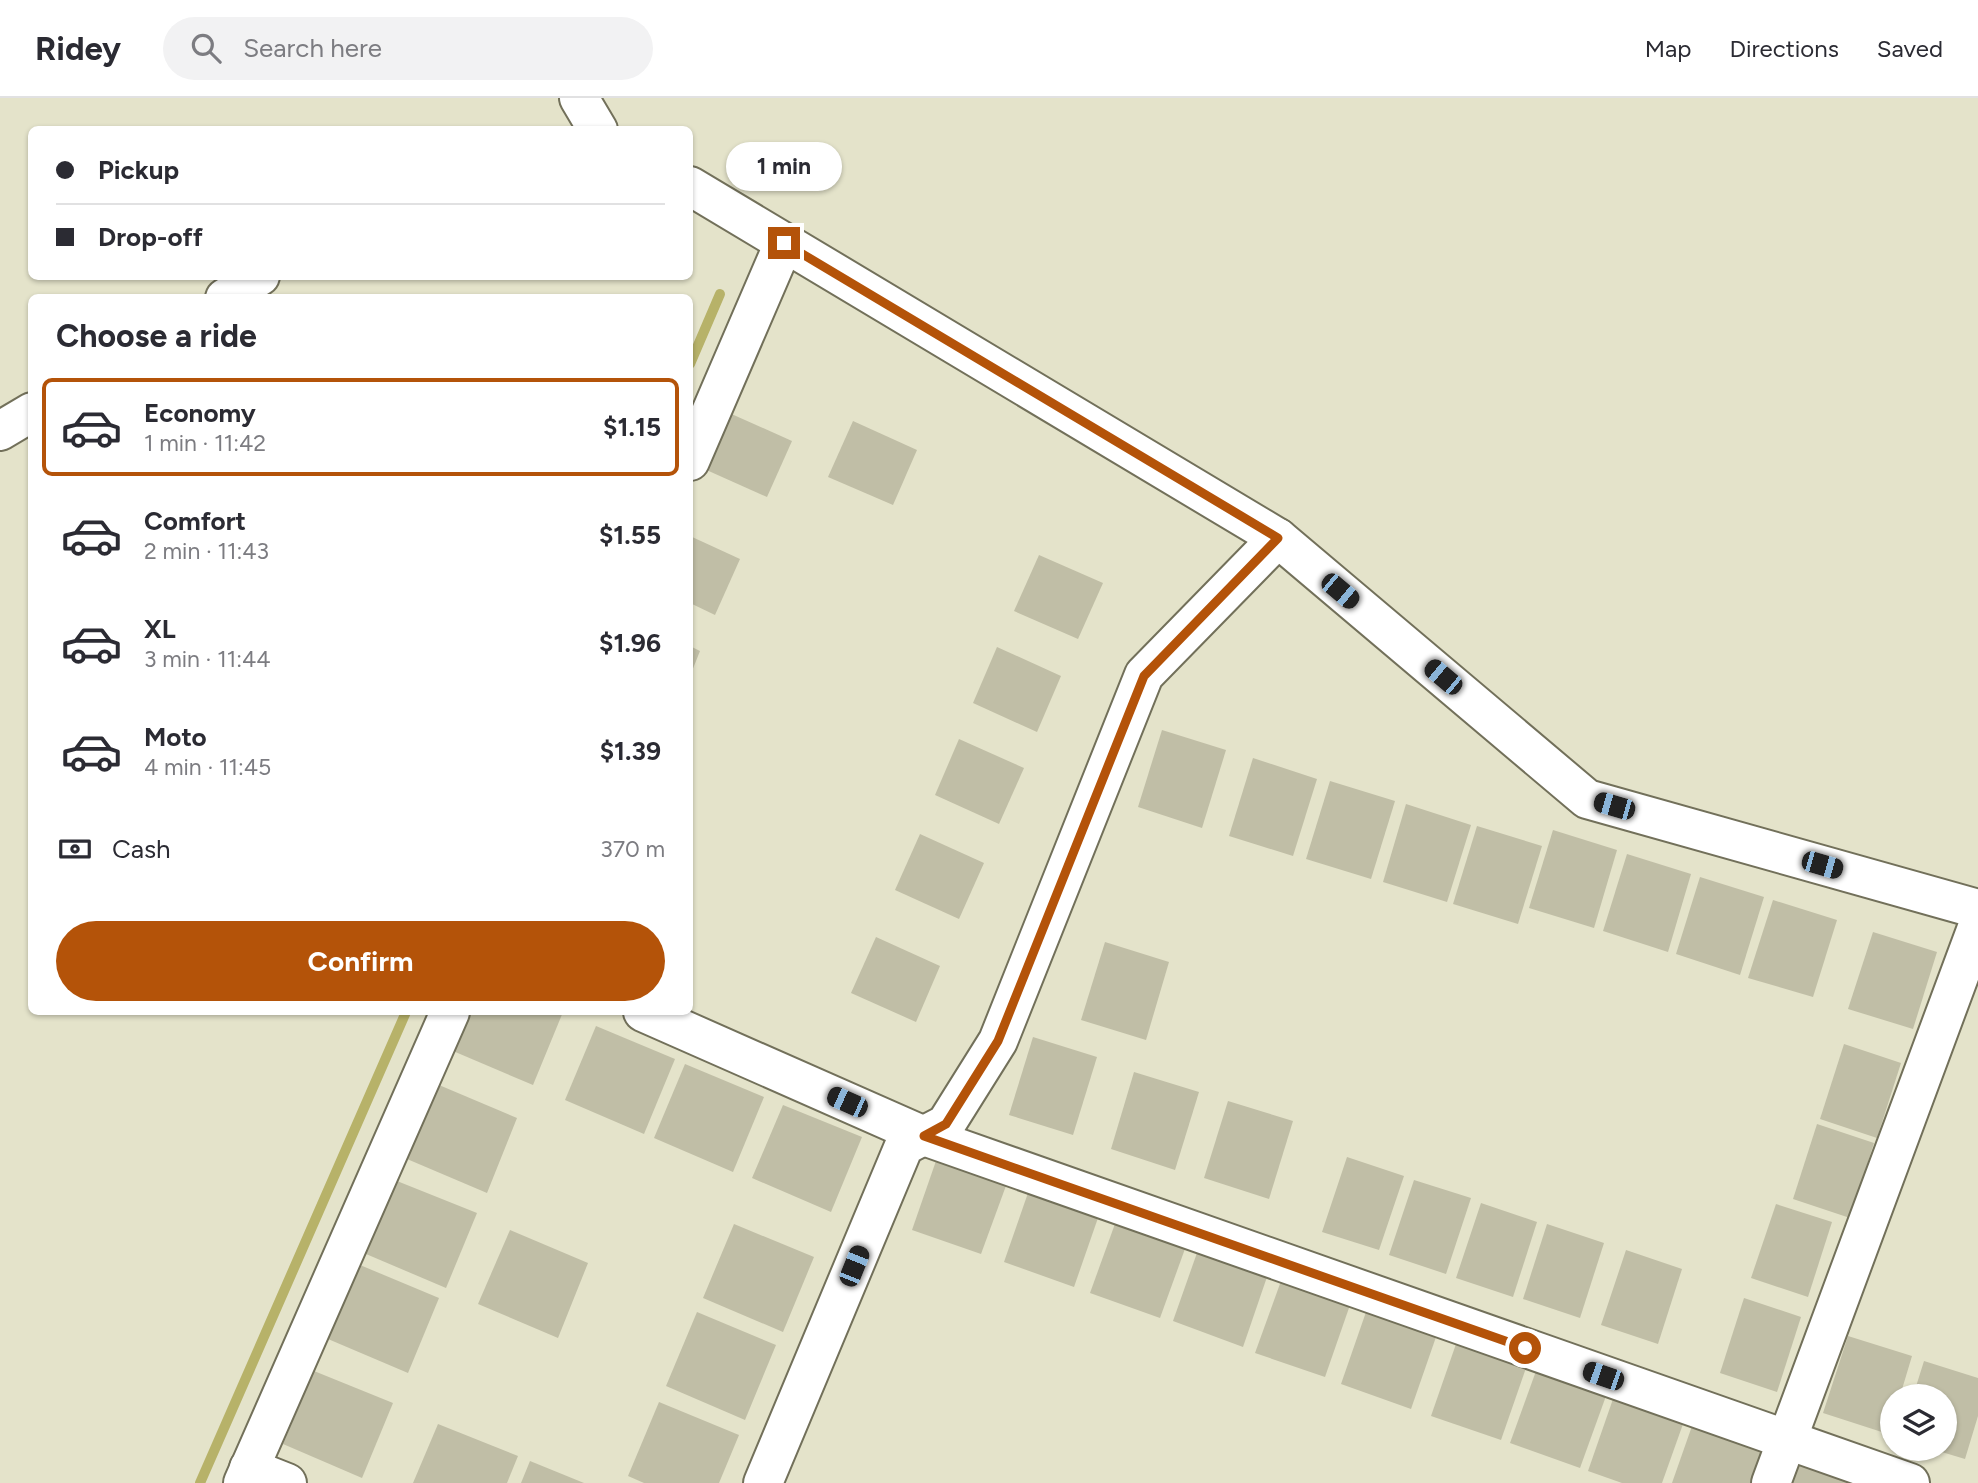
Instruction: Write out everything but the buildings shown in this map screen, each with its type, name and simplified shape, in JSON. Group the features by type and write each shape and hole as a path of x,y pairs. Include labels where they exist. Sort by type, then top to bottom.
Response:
{"street":[{"path":"579,98 596,126"},
{"path":"693,188 1278,538 1587,799 1978,909"},
{"path":"693,454 784,243"},
{"path":"231,294 254,280"},
{"path":"0,431 28,414"},
{"path":"764,1483 904,1146 946,1124 998,1041 1144,676 1278,538"},
{"path":"1771,1483 1978,925"},
{"path":"288,1483 246,1476 449,1015"},
{"path":"650,1015 924,1136 1910,1483"}],"waterway":[{"path":"693,357 720,294"},
{"path":"200,1483 405,1015"}],"route":[{"path":"784,243 1278,538 1144,676 998,1041 946,1124 924,1136 1525,1348"}]}
